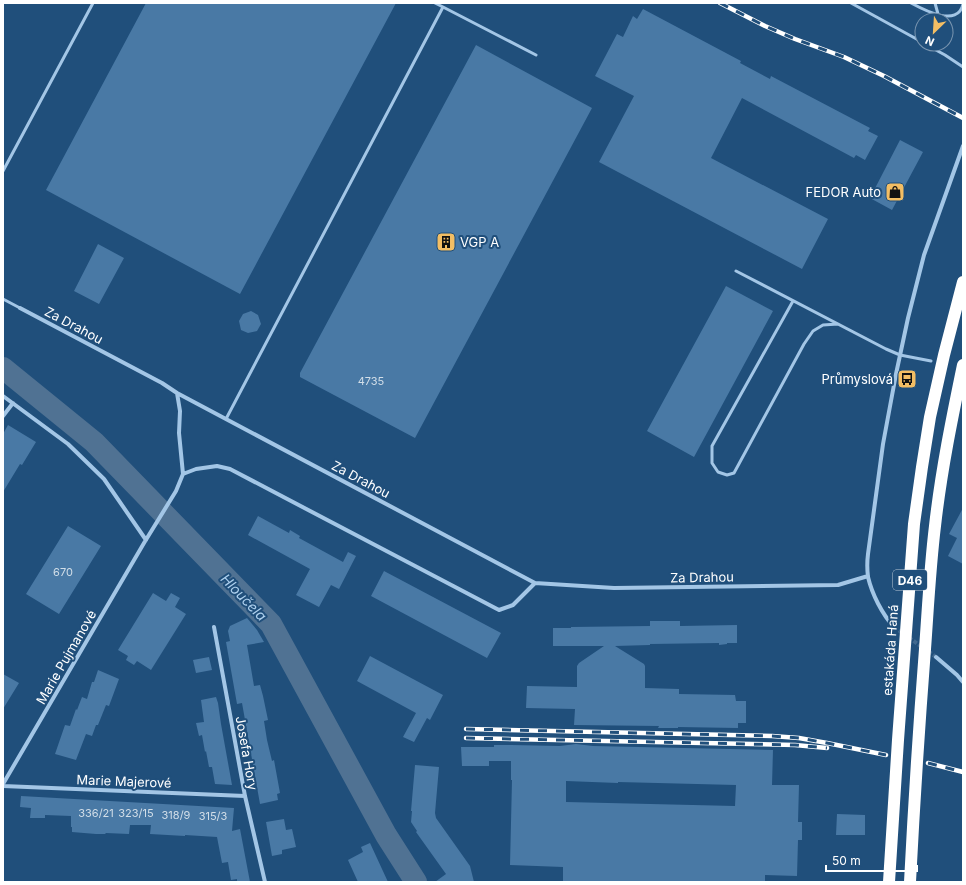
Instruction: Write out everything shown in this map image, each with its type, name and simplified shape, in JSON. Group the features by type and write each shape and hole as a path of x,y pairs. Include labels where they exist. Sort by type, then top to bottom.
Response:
{"highway":[{"name":"estakáda Haná","path":"889,882 914,524 930,417 963,282"},
{"name":"D46","path":"910,882 919,733 935,525 953,413 963,365"}],"street":[{"path":"894,627 880,607 868,576 868,554 883,444 900,355 924,255 962,149"},
{"name":"Za Drahou","path":"20,308 535,583 614,588 838,585 868,576"},
{"path":"177,393 180,411 179,433 183,474 196,469 217,466 230,469 499,610 513,605 535,583"},
{"path":"3,396 68,444 104,479 146,540"},
{"path":"3,416 13,403"},
{"name":"Marie Pujmanové","path":"3,785 176,491 183,474"},
{"name":"Josefa Hory","path":"214,627 245,796 264,882"},
{"path":"936,657 963,682"},
{"name":"Marie Majerové","path":"3,785 245,796"}],"lane":[{"path":"3,171 93,3"},
{"path":"436,3 536,55"},
{"path":"851,3 914,38"},
{"path":"911,3 932,12"},
{"path":"954,15 960,11 963,4"},
{"path":"226,419 443,7"},
{"path":"940,52 963,67"},
{"path":"736,271 886,349 900,355 931,361"},
{"name":"Za Drahou","path":"3,299 20,308"},
{"path":"793,301 712,446 712,463 718,472 727,475 734,473 804,344 813,331 823,325 838,324"}],"building":[{"path":"146,3 396,3 240,294 46,190"},
{"path":"643,9 741,61 740,63 770,79 771,76 870,128 868,131 878,136 865,160 856,155 854,158 742,98 711,158 828,219 802,269 599,162 634,96 595,76 617,34 623,37 633,16 637,19"},
{"name":"VGP A","path":"476,45 592,108 415,438 300,377 300,373"},
{"path":"900,140 923,152 892,210 870,198"},
{"path":"98,244 124,258 99,304 74,291"},
{"path":"726,286 773,311 694,457 647,431"},
{"path":"251,311 258,315 261,324 257,331 248,333 241,330 239,321 243,314"},
{"path":"8,425 36,442 22,465 20,464 3,492 3,434"},
{"path":"963,508 963,564 948,556 957,538 949,534"},
{"path":"258,516 289,533 290,530 300,536 299,538 343,562 348,552 356,556 339,589 331,585 319,607 296,595 310,569 248,535"},
{"path":"68,526 101,546 59,614 26,594"},
{"path":"384,571 501,633 487,658 371,596"},
{"path":"153,593 166,601 171,593 180,598 175,607 186,614 151,670 137,661 134,665 126,660 128,656 118,650"},
{"path":"247,618 257,630 264,642 247,645 254,686 260,685 263,696 268,720 264,721 267,740 272,761 274,760 280,793 277,794 278,800 260,804 242,703 237,704 226,642 230,641 228,631 230,626"},
{"path":"650,621 680,621 680,626 737,625 737,643 719,645 719,643 615,646 644,664 645,688 679,689 679,694 735,695 736,701 746,701 746,723 738,723 738,728 658,728 659,726 574,725 575,709 526,708 527,686 577,687 577,666 579,663 604,646 553,646 553,628 650,626"},
{"path":"370,656 443,695 430,720 427,718 414,742 403,737 416,713 357,681"},
{"path":"209,657 212,670 196,673 193,660"},
{"path":"98,670 119,679 109,706 106,705 92,736 86,734 76,760 55,754 65,725 70,726 82,697 87,699 92,682 94,682"},
{"path":"3,674 19,683 3,709"},
{"path":"216,697 232,785 215,784 212,767 209,767 202,735 199,736 196,723 204,722 201,700"},
{"path":"576,744 593,746 773,750 772,785 799,785 798,822 802,822 802,840 798,840 797,876 765,875 765,882 563,881 563,867 510,865 511,761 489,761 489,766 462,766 461,747 494,747 494,745 560,746","holes":["566,781 736,785 735,806 566,802"]},
{"path":"415,765 439,767 435,813 436,818 470,866 474,882 435,882 446,874 416,832 417,831 411,822"},
{"path":"21,796 234,808 232,831 240,829 250,882 237,882 237,879 231,880 228,862 222,863 217,837 150,834 151,825 130,825 129,834 72,832 71,816 45,815 45,818 30,818 31,808 20,807"},
{"path":"837,814 865,815 865,835 836,835"},
{"path":"284,819 286,830 292,829 296,847 282,850 282,854 272,856 266,822"},
{"path":"370,843 388,882 358,882 348,860 363,852 361,847"}],"waterway":[{"name":"Hloučela","path":"3,368 94,442 271,624 386,835 416,882"}],"tunnel":[{"path":"894,627 936,657"}],"railway":[{"path":"720,3 765,26 844,57 884,76 963,118"},
{"path":"466,729 772,736 799,738 886,755"},
{"path":"466,738 795,745 827,748"},
{"path":"928,763 963,772"}],"place":[{"name":"FEDOR Auto","path":"895,192"},
{"name":"VGP A","path":"446,242"},
{"name":"Průmyslová","path":"907,379"}]}
